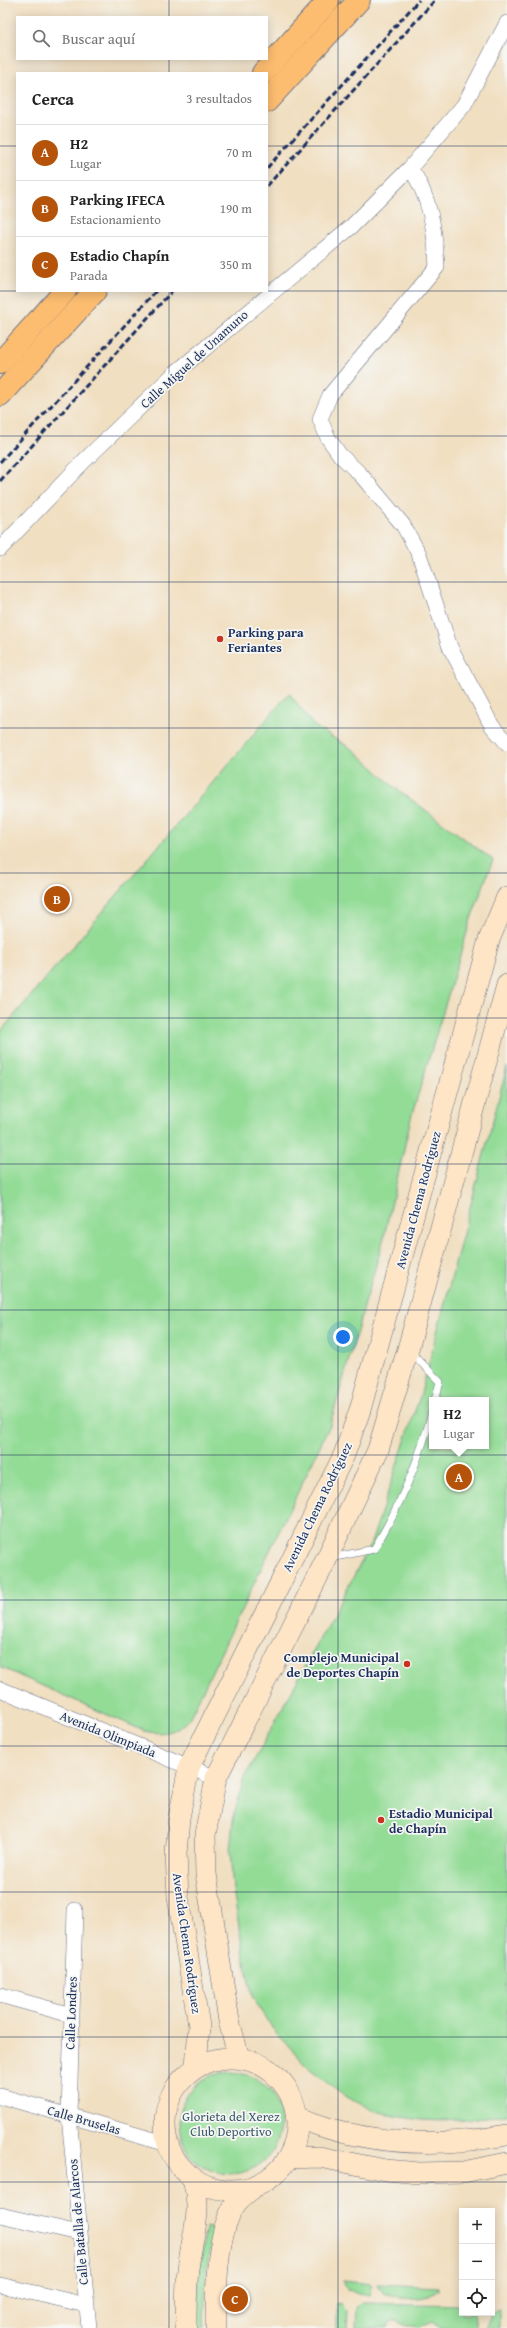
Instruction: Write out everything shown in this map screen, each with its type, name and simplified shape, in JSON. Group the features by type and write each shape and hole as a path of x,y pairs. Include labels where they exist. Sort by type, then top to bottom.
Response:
{"main road":[{"path":"264,72 329,0"},
{"path":"268,100 359,0"},
{"path":"0,363 64,292"},
{"path":"0,395 94,292"},
{"name":"Avenida Chema Rodríguez","path":"196,2067 199,2026 178,1897 176,1854 179,1818 189,1767 344,1455 360,1410 489,940 507,897"},
{"path":"239,2058 229,2020 206,1874 205,1835 216,1778 327,1558 378,1450 408,1349 507,985"},
{"path":"216,2328 217,2274 227,2221 237,2202 255,2186 274,2175 288,2158 296,2138 297,2116 291,2095 278,2077 260,2064 239,2058 217,2059 196,2067 180,2082 168,2101 165,2123 168,2144 178,2163 193,2178 213,2187 234,2190 255,2186"},
{"path":"297,2116 323,2127 397,2142 440,2144 507,2135"},
{"path":"288,2158 319,2156 386,2170 418,2174 463,2172 507,2163"},
{"path":"186,2328 188,2272 198,2214 198,2196 193,2178"}],"street":[{"name":"Calle Miguel de Unamuno","path":"0,549 82,463 174,374 352,226 410,168 464,105 507,23"},
{"path":"410,168 422,184 435,228 437,267 330,395 320,419 328,438 340,455 361,475 403,525 419,554 450,647 492,726 507,743"},
{"name":"Avenida Olimpiada","path":"0,1689 216,1778"},
{"name":"Calle Londres","path":"69,2116 75,1910"},
{"path":"0,1995 71,2015"},
{"name":"Calle Bruselas","path":"0,2096 168,2144"},
{"name":"Calle Batalla de Alarcos","path":"69,2116 88,2328"},
{"path":"0,2215 79,2234"},
{"path":"0,2285 86,2305"}],"lane":[{"path":"408,1349 440,1382 436,1397"},
{"path":"327,1558 374,1550 394,1516 414,1468 429,1421"}],"green space":[{"path":"289,693 313,725 355,751 393,786 493,860 471,919 411,1118 383,1241 330,1425 190,1717 175,1730 158,1733 144,1731 0,1667 0,1032"},
{"name":"Complejo Municipal de Deportes Chapín","path":"507,1067 507,2115 445,2121 421,2120 372,2111 347,2097 311,2070 271,2027 253,1998 247,1974 233,1890 230,1851 233,1820 243,1781 370,1546 421,1393"},
{"name":"Glorieta del Xerez Club Deportivo","path":"230,2072 249,2076 266,2087 277,2104 281,2123 277,2142 266,2159 249,2170 230,2174 211,2170 194,2159 183,2142 179,2123 183,2104 194,2087 211,2076"},
{"path":"206,2227 213,2229 206,2276 204,2328 196,2328 198,2276"},
{"path":"343,2281 372,2284 369,2295 362,2295 353,2292 344,2286"},
{"path":"378,2284 438,2287 438,2290 433,2294 425,2296 406,2298 388,2294 382,2290"},
{"path":"337,2303 342,2304 348,2310 347,2328 337,2328"},
{"path":"361,2303 459,2305 459,2316 474,2316 476,2328 440,2328 432,2322 417,2328 415,2326 407,2326 396,2321 389,2323 387,2328 356,2328 357,2308"},
{"path":"499,2309 499,2328 486,2328 489,2316 495,2316 495,2312"}],"railway":[{"path":"268,167 419,0"},
{"path":"268,185 435,0"},
{"path":"0,462 155,292"},
{"path":"0,481 171,292"}],"place":[{"name":"Parking para Feriantes","path":"220,639"},
{"name":"Parking IFECA","path":"57,899"},
{"name":"H2","path":"459,1477"},
{"name":"Complejo Municipal de Deportes Chapín","path":"407,1664"},
{"name":"Estadio Municipal de Chapín","path":"381,1820"},
{"name":"Estadio Chapín","path":"235,2299"}]}
